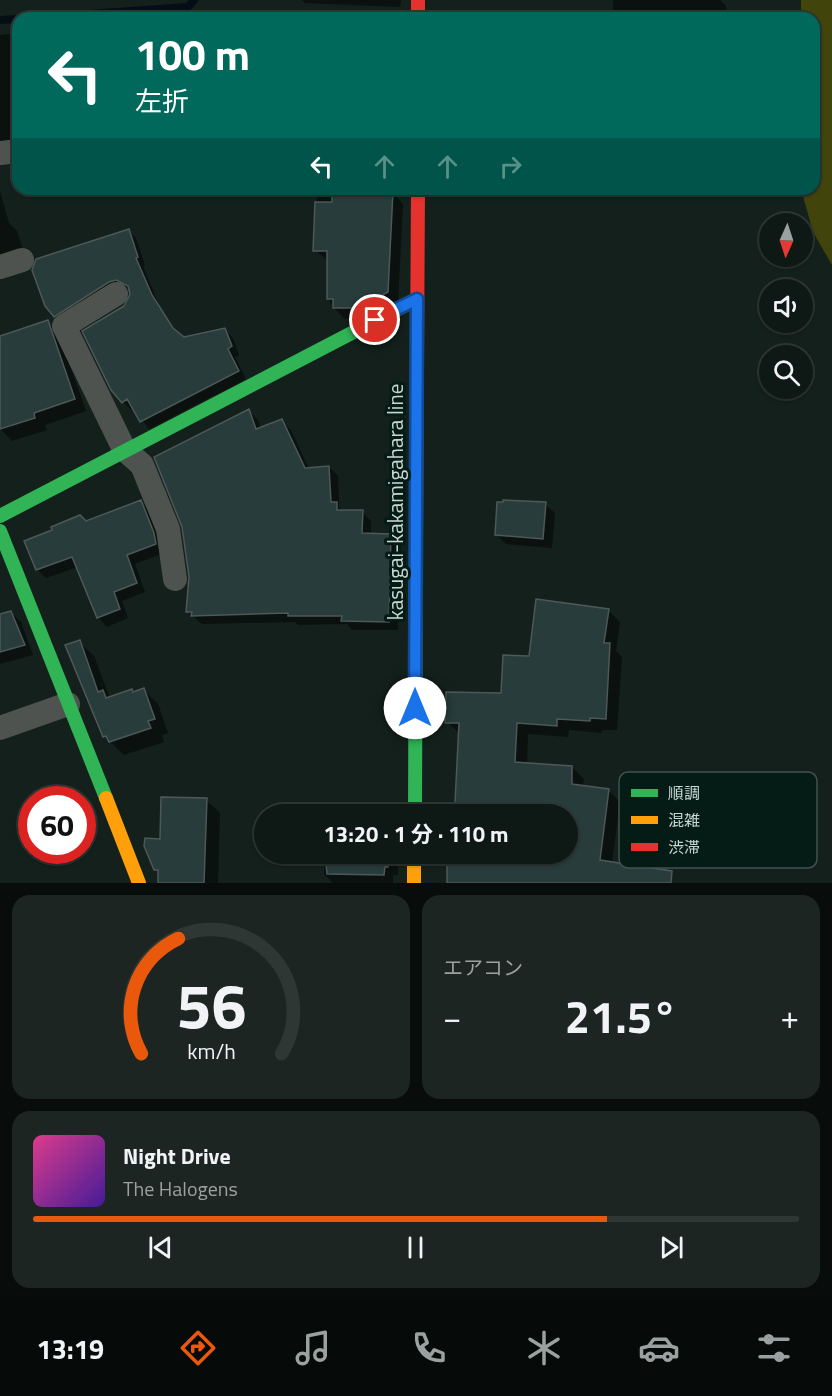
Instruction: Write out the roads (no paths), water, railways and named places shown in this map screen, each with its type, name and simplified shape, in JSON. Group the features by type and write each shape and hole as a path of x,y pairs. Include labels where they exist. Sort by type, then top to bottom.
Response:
{"street":[{"name":"kasugai-kakamigahara line","path":"414,804 418,195"},
{"path":"116,294 64,326 124,449 142,465 168,529 174,579"},
{"path":"0,516 124,449 417,299"},
{"path":"0,531 139,883"},
{"path":"0,728 68,704"},
{"path":"414,864 414,883"}],"waterway":[{"path":"118,12 188,7 194,0"},
{"path":"0,20 12,19"}]}
